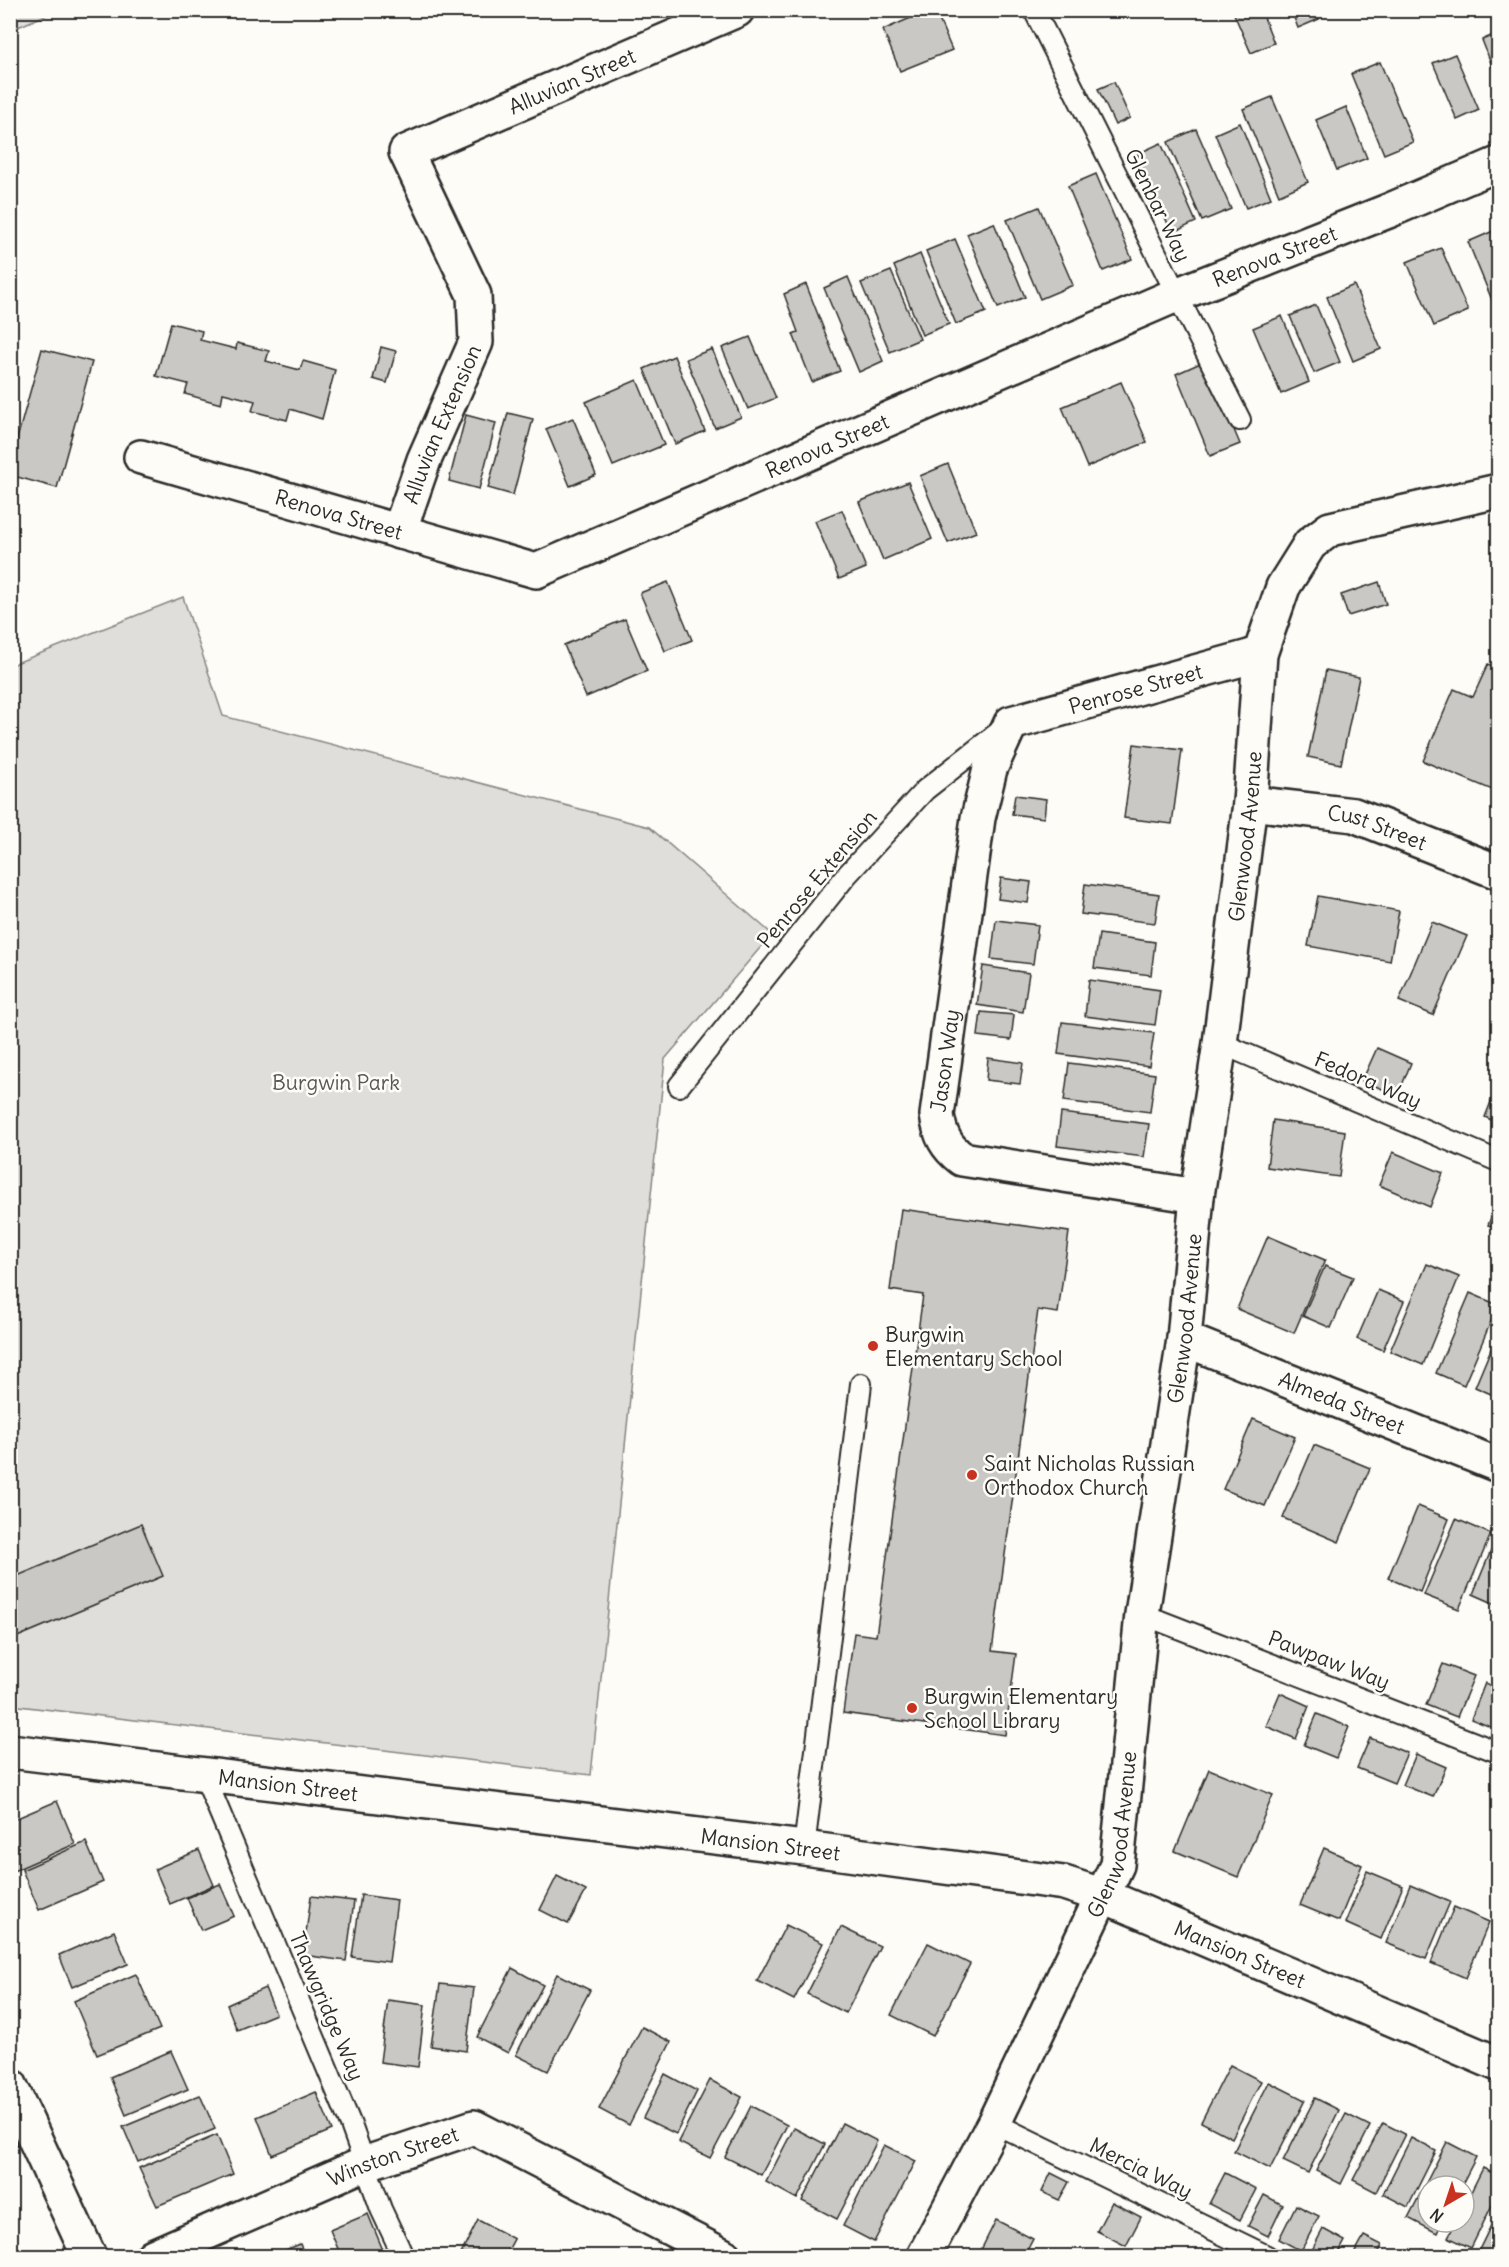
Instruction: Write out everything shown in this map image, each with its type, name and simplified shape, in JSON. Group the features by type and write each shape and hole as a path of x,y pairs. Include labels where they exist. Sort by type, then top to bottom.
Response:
{"street":[{"name":"Alluvian Street","path":"406,152 737,10"},
{"name":"Alluvian Extension","path":"399,532 424,460 476,342 474,295 406,152"},
{"name":"Renova Street","path":"141,457 536,571 1176,295 1388,211 1498,164"},
{"name":"Glenwood Avenue","path":"924,2256 994,2123 1117,1865 1142,1614 1184,1339 1197,1196 1220,1044 1250,803 1260,654 1283,587 1310,544 1330,529 1498,491"},
{"name":"Penrose Street","path":"1011,723 1260,654"},
{"name":"Jason Way","path":"1011,723 990,769 978,818 937,1115 939,1131 945,1142 962,1160 1197,1196"},
{"name":"Cust Street","path":"1250,803 1354,815 1498,872"},
{"name":"Almeda Street","path":"1184,1339 1498,1465"},
{"name":"Mansion Street","path":"10,1751 804,1848 1064,1883 1104,1896 1498,2064"},
{"path":"10,2085 89,2256"},
{"name":"Winston Street","path":"153,2256 364,2164 474,2127 724,2256"}],"lane":[{"name":"Glenbar Way","path":"1034,10 1240,420"},
{"name":"Penrose Extension","path":"680,1086 846,876 925,790 1011,723"},
{"name":"Fedora Way","path":"1220,1044 1498,1161"},
{"path":"804,1848 861,1384"},
{"name":"Pawpaw Way","path":"1142,1614 1498,1752"},
{"name":"Thawgridge Way","path":"204,1775 346,2114 381,2210 403,2256"},
{"name":"Mercia Way","path":"994,2123 1267,2256"}],"green space":[{"path":"11,10 55,10 55,11 11,30"},
{"name":"Burgwin Park","path":"183,597 223,716 649,827 772,934 665,1059 591,1775 11,1705 11,665"}],"building":[{"path":"929,10 935,10 952,50 900,71 883,30"},
{"path":"1243,10 1261,10 1274,43 1251,53 1234,14"},
{"path":"1291,10 1315,10 1319,19 1298,28"},
{"path":"1498,33 1498,81 1482,40"},
{"path":"1455,54 1479,110 1457,120 1433,63"},
{"path":"1380,62 1413,142 1384,154 1351,74"},
{"path":"1114,82 1130,118 1115,125 1098,89"},
{"path":"1272,97 1308,182 1279,195 1243,109"},
{"path":"1346,107 1367,158 1337,170 1316,120"},
{"path":"1240,123 1271,198 1246,208 1215,134"},
{"path":"1196,129 1231,209 1202,221 1168,142"},
{"path":"1161,143 1196,222 1172,233 1137,154"},
{"path":"1096,174 1132,259 1103,271 1068,186"},
{"path":"1039,207 1073,285 1040,299 1007,220"},
{"path":"994,223 1025,297 998,308 967,234"},
{"path":"1498,229 1498,297 1492,300 1468,242"},
{"path":"955,239 986,312 956,324 926,251"},
{"path":"1441,248 1468,311 1434,326 1407,262"},
{"path":"920,254 949,324 922,335 894,266"},
{"path":"891,271 920,339 890,352 861,283"},
{"path":"848,277 883,361 859,372 824,288"},
{"path":"806,284 840,371 812,382 793,334 798,332 784,294"},
{"path":"1354,285 1381,349 1353,361 1327,297"},
{"path":"1316,305 1340,362 1314,373 1290,316"},
{"path":"1282,316 1309,382 1281,394 1253,328"},
{"path":"171,323 202,331 200,340 236,349 237,343 269,351 266,361 300,370 303,361 335,370 322,419 290,409 287,420 252,411 255,401 223,393 221,404 185,394 188,384 156,376"},
{"path":"750,337 776,398 748,409 722,348"},
{"path":"381,347 396,351 387,383 373,379"},
{"path":"42,349 92,362 57,488 10,475 10,464"},
{"path":"712,349 741,417 715,428 686,359"},
{"path":"674,356 705,431 675,444 644,369"},
{"path":"1205,361 1240,444 1210,456 1176,374"},
{"path":"637,380 664,445 613,466 586,402"},
{"path":"1121,382 1147,442 1087,467 1062,407"},
{"path":"508,413 533,419 513,495 488,488"},
{"path":"466,415 496,423 479,489 449,481"},
{"path":"573,418 596,475 570,486 546,429"},
{"path":"948,464 976,532 948,543 920,476"},
{"path":"908,482 932,539 883,560 859,502"},
{"path":"842,510 866,568 839,579 815,521"},
{"path":"668,582 692,640 665,651 640,593"},
{"path":"1379,582 1386,604 1348,616 1341,595"},
{"path":"625,619 647,671 586,697 564,645"},
{"path":"1488,664 1498,668 1497,792 1423,761 1454,689 1473,697"},
{"path":"1326,670 1359,677 1341,764 1308,757"},
{"path":"1134,744 1182,750 1172,824 1124,818"},
{"path":"1015,795 1046,799 1044,818 1012,814"},
{"path":"1001,878 1031,882 1028,903 998,899"},
{"path":"1085,884 1159,894 1155,923 1081,914"},
{"path":"1318,896 1399,911 1390,961 1308,946"},
{"path":"996,920 1038,925 1033,964 991,959"},
{"path":"1432,922 1467,936 1433,1015 1399,1001"},
{"path":"1099,934 1155,942 1151,975 1094,968"},
{"path":"983,966 1029,973 1023,1012 977,1005"},
{"path":"1089,980 1160,990 1155,1025 1085,1016"},
{"path":"981,1012 1014,1015 1011,1040 978,1036"},
{"path":"1062,1022 1154,1033 1149,1066 1058,1054"},
{"path":"1377,1048 1411,1063 1398,1095 1362,1081"},
{"path":"988,1058 1023,1063 1020,1084 986,1080"},
{"path":"1069,1063 1155,1074 1150,1112 1064,1101"},
{"path":"1498,1084 1498,1123 1485,1117"},
{"path":"1061,1113 1149,1124 1144,1157 1057,1146"},
{"path":"1273,1120 1345,1131 1339,1177 1267,1167"},
{"path":"1393,1152 1443,1173 1430,1207 1379,1185"},
{"path":"1498,1199 1498,1229 1488,1225"},
{"path":"901,1209 1069,1232 1058,1313 1038,1310 992,1651 1016,1654 1005,1735 843,1713 854,1633 876,1636 923,1295 890,1290"},
{"path":"1268,1236 1325,1260 1294,1333 1237,1309"},
{"path":"1427,1264 1459,1277 1423,1365 1390,1351"},
{"path":"1325,1266 1353,1277 1331,1328 1303,1316"},
{"path":"1378,1290 1404,1301 1383,1350 1357,1339"},
{"path":"1470,1293 1498,1305 1464,1385 1436,1373"},
{"path":"1498,1332 1498,1397 1475,1387"},
{"path":"1253,1419 1295,1437 1265,1506 1223,1489"},
{"path":"1314,1445 1370,1468 1339,1542 1283,1518"},
{"path":"1418,1506 1449,1519 1420,1592 1388,1578"},
{"path":"1456,1519 1491,1534 1459,1609 1424,1595"},
{"path":"141,1524 163,1576 10,1640 10,1579"},
{"path":"1498,1537 1498,1605 1473,1594"},
{"path":"1443,1664 1474,1676 1457,1717 1426,1705"},
{"path":"1485,1683 1498,1689 1498,1730 1471,1719"},
{"path":"1280,1693 1309,1706 1296,1739 1266,1726"},
{"path":"1317,1714 1349,1727 1336,1758 1304,1745"},
{"path":"1370,1738 1407,1753 1394,1783 1357,1768"},
{"path":"1416,1754 1446,1767 1433,1797 1403,1785"},
{"path":"1209,1769 1273,1795 1238,1877 1175,1851"},
{"path":"57,1801 75,1844 11,1872 10,1821"},
{"path":"86,1842 103,1882 39,1910 22,1870"},
{"path":"1324,1848 1362,1865 1339,1921 1300,1905"},
{"path":"199,1850 214,1885 170,1904 155,1869"},
{"path":"1367,1871 1403,1886 1381,1939 1345,1923"},
{"path":"557,1876 586,1891 568,1924 540,1910"},
{"path":"220,1884 234,1916 201,1930 187,1898"},
{"path":"1410,1885 1450,1902 1426,1959 1386,1943"},
{"path":"361,1895 397,1900 389,1962 352,1957"},
{"path":"311,1896 354,1901 346,1961 303,1955"},
{"path":"1454,1907 1489,1922 1466,1978 1431,1963"},
{"path":"786,1925 823,1943 794,2000 757,1981"},
{"path":"841,1927 880,1946 846,2013 807,1994"},
{"path":"114,1931 128,1964 72,1987 59,1955"},
{"path":"928,1943 970,1964 933,2036 891,2015"},
{"path":"512,1968 543,1985 508,2053 477,2037"},
{"path":"136,1974 160,2029 97,2055 74,2001"},
{"path":"557,1974 590,1990 548,2071 516,2055"},
{"path":"440,1984 474,1988 466,2051 431,2046"},
{"path":"265,1988 276,2014 237,2030 227,2005"},
{"path":"388,2000 425,2005 418,2067 380,2062"},
{"path":"642,2027 671,2042 629,2125 599,2109"},
{"path":"171,2051 188,2089 126,2115 110,2077"},
{"path":"1230,2065 1261,2081 1232,2138 1201,2122"},
{"path":"665,2074 697,2091 676,2134 643,2118"},
{"path":"710,2080 742,2097 710,2158 678,2142"},
{"path":"1269,2082 1305,2100 1270,2169 1234,2151"},
{"path":"316,2092 332,2130 272,2155 257,2117"},
{"path":"200,2095 215,2129 138,2162 123,2127"},
{"path":"1315,2098 1339,2110 1308,2173 1283,2161"},
{"path":"751,2106 787,2125 761,2175 725,2157"},
{"path":"1346,2114 1370,2126 1341,2184 1316,2171"},
{"path":"842,2123 877,2141 837,2219 802,2201"},
{"path":"1383,2123 1405,2134 1376,2192 1353,2180"},
{"path":"794,2128 825,2144 797,2199 766,2182"},
{"path":"217,2135 233,2174 157,2206 139,2168"},
{"path":"1411,2138 1436,2151 1424,2174 1416,2174 1416,2191 1408,2207 1383,2194"},
{"path":"1447,2142 1476,2157 1467,2174 1431,2174"},
{"path":"884,2145 916,2161 874,2242 843,2226"},
{"path":"1483,2168 1498,2176 1498,2193 1471,2248 1448,2237 1450,2234 1476,2234 1476,2182"},
{"path":"1051,2173 1069,2182 1059,2200 1042,2192"},
{"path":"1225,2173 1256,2189 1240,2220 1209,2204"},
{"path":"1264,2195 1283,2205 1268,2236 1248,2226"},
{"path":"1112,2202 1141,2217 1126,2246 1097,2231"},
{"path":"1416,2202 1416,2222 1408,2218"},
{"path":"1296,2205 1319,2216 1301,2251 1279,2239"},
{"path":"1498,2211 1498,2256 1486,2256 1478,2252"},
{"path":"368,2214 385,2255 341,2256 330,2230"},
{"path":"478,2220 514,2239 505,2256 460,2256"},
{"path":"996,2220 1033,2239 1024,2256 978,2256"},
{"path":"1323,2229 1345,2241 1337,2256 1309,2256"},
{"path":"1364,2236 1382,2245 1377,2256 1353,2256"},
{"path":"300,2244 305,2256 271,2256"}],"place":[{"name":"Burgwin Elementary School","path":"873,1346"},
{"name":"Saint Nicholas Russian Orthodox Church","path":"972,1475"},
{"name":"Burgwin Elementary School Library","path":"912,1708"}]}
